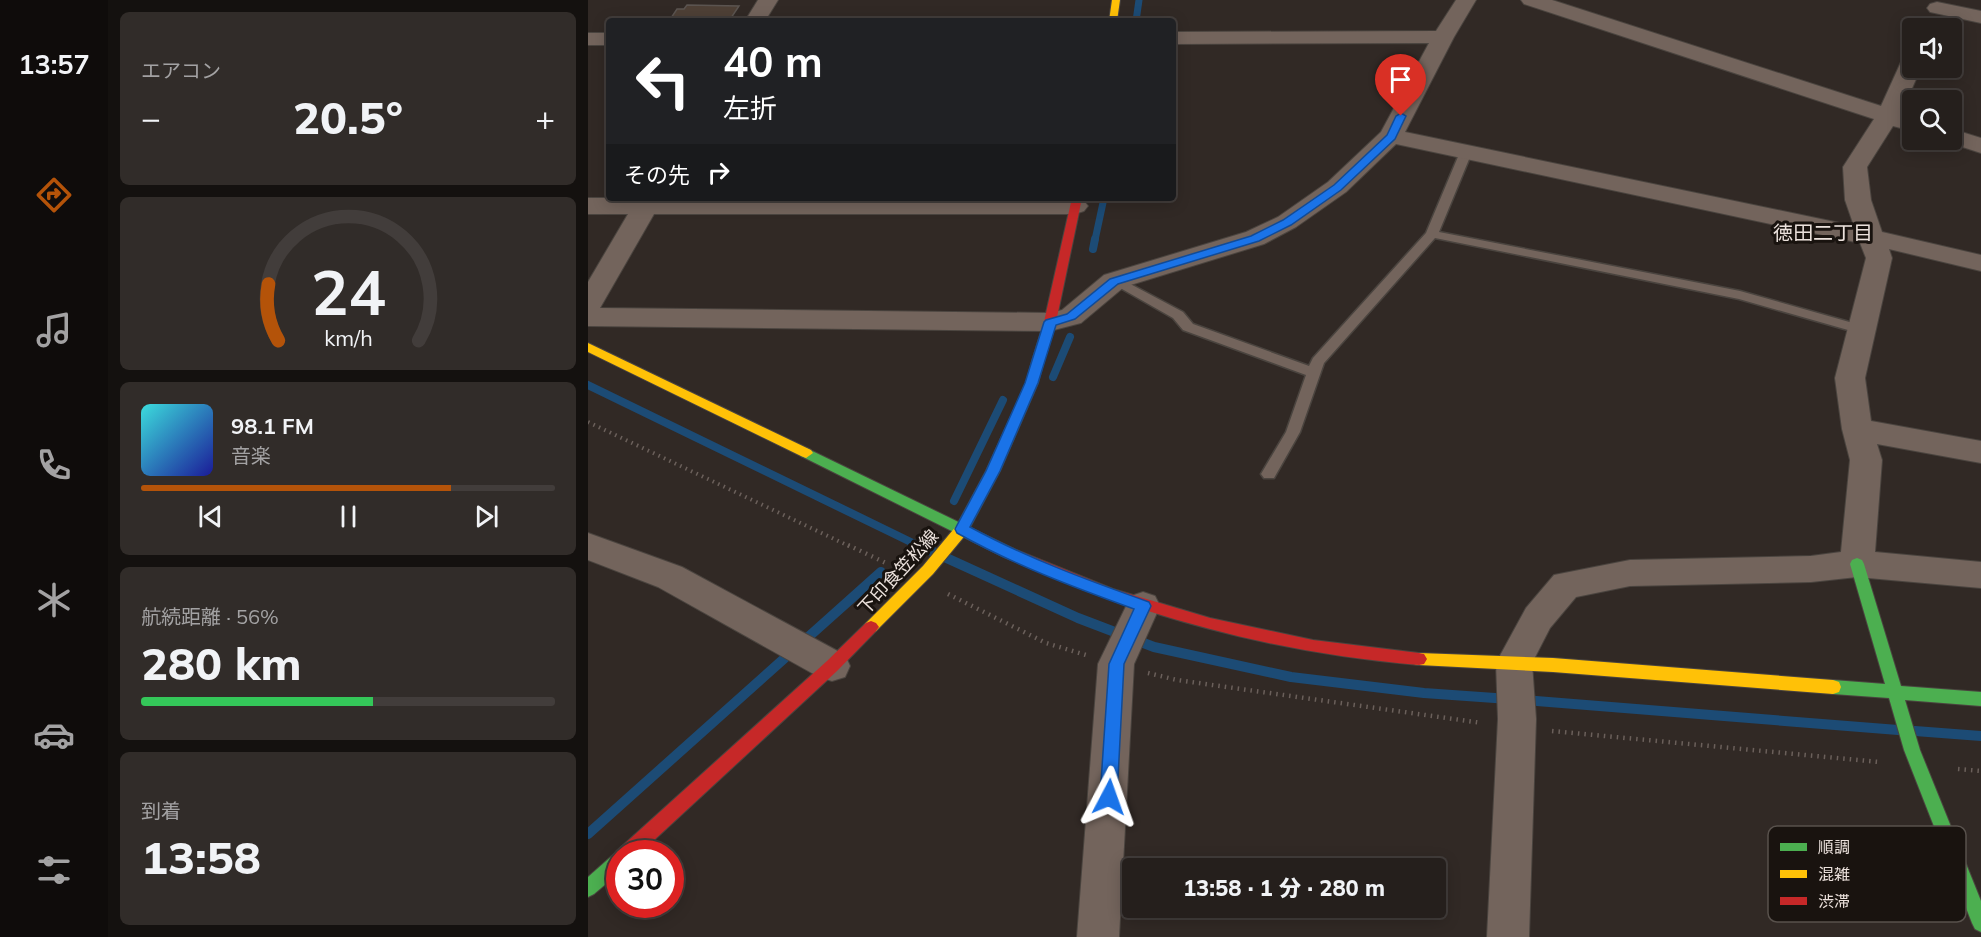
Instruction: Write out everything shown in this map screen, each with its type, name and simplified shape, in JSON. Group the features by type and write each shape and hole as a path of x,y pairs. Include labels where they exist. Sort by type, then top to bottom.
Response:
{"street":[{"path":"757,18 768,0"},
{"path":"1113,18 1116,0"},
{"path":"588,317 1050,322 1071,317 1114,281 1255,238 1287,222 1337,187 1391,136 1443,37 1466,0"},
{"path":"1531,0 1902,121"},
{"path":"1933,18 1939,4 1981,17"},
{"path":"1176,38 1443,37"},
{"path":"588,39 606,39"},
{"path":"1905,78 1888,116 1855,167 1858,200 1879,258 1850,378 1857,429 1866,460 1857,564 1912,750 1942,826"},
{"path":"1391,136 1871,237 1981,264"},
{"path":"1962,139 1981,146"},
{"path":"588,306 647,202"},
{"path":"588,206 647,202 1076,202"},
{"name":"下印食笠松線","path":"641,840 832,666 927,570 962,529 993,471 1032,383 1050,322 1076,202"},
{"path":"588,347 962,529 999,550 1070,580 1135,625 1375,656 1514,670 1895,697 1981,699"},
{"path":"1857,429 1981,452"},
{"path":"588,546 670,577 832,666"},
{"path":"1508,937 1516,719 1514,670 1538,618 1566,585 1630,573 1811,569 1857,564 1981,575"},
{"path":"1098,937 1116,664 1135,625"},
{"path":"588,888 606,872"},
{"path":"1966,885 1981,923"}],"lane":[{"path":"1269,474 1293,432 1318,361 1432,234 1466,152"},
{"path":"1432,234 1740,295 1862,330"},
{"path":"1114,281 1178,315 1188,327 1314,373"}],"building":[{"path":"687,5 739,6 731,18 671,18 677,9 684,9"}],"waterway":[{"path":"1136,18 1139,0"},
{"path":"1095,240 1103,201"},
{"path":"1093,249 1095,239"},
{"path":"1053,377 1070,337"},
{"path":"588,385 921,547"},
{"path":"954,501 1003,400"},
{"path":"918,545 1078,618 1154,647 1291,677 1424,693 1509,699"},
{"path":"588,834 881,572"},
{"path":"1523,700 1898,730"},
{"path":"1915,731 1981,736"}],"traffic: fast":[{"path":"806,453 1009,553"},
{"path":"1857,564 1912,750 1942,826"},
{"path":"1833,687 1981,699"},
{"path":"588,888 606,872"},
{"path":"1966,885 1981,923"}],"traffic: slow":[{"path":"1113,18 1116,0"},
{"path":"588,347 806,453"},
{"path":"871,627 928,570 962,529 993,471 1032,383 1038,361"},
{"path":"1419,659 1553,665 1833,687"}],"traffic: jam":[{"path":"1038,361 1050,322 1076,201"},
{"path":"1009,553 1108,593 1210,624 1313,647 1419,659"},
{"path":"641,840 832,666 871,627"}],"district":[{"name":"徳田二丁目","path":"1823,232"}],"route":[{"path":"1109,797 1117,680 1116,664 1143,606 1070,580 999,550 962,529 993,471 1032,383 1050,322 1071,317 1114,281 1255,238 1287,222 1337,187 1391,136 1401,116"}]}
